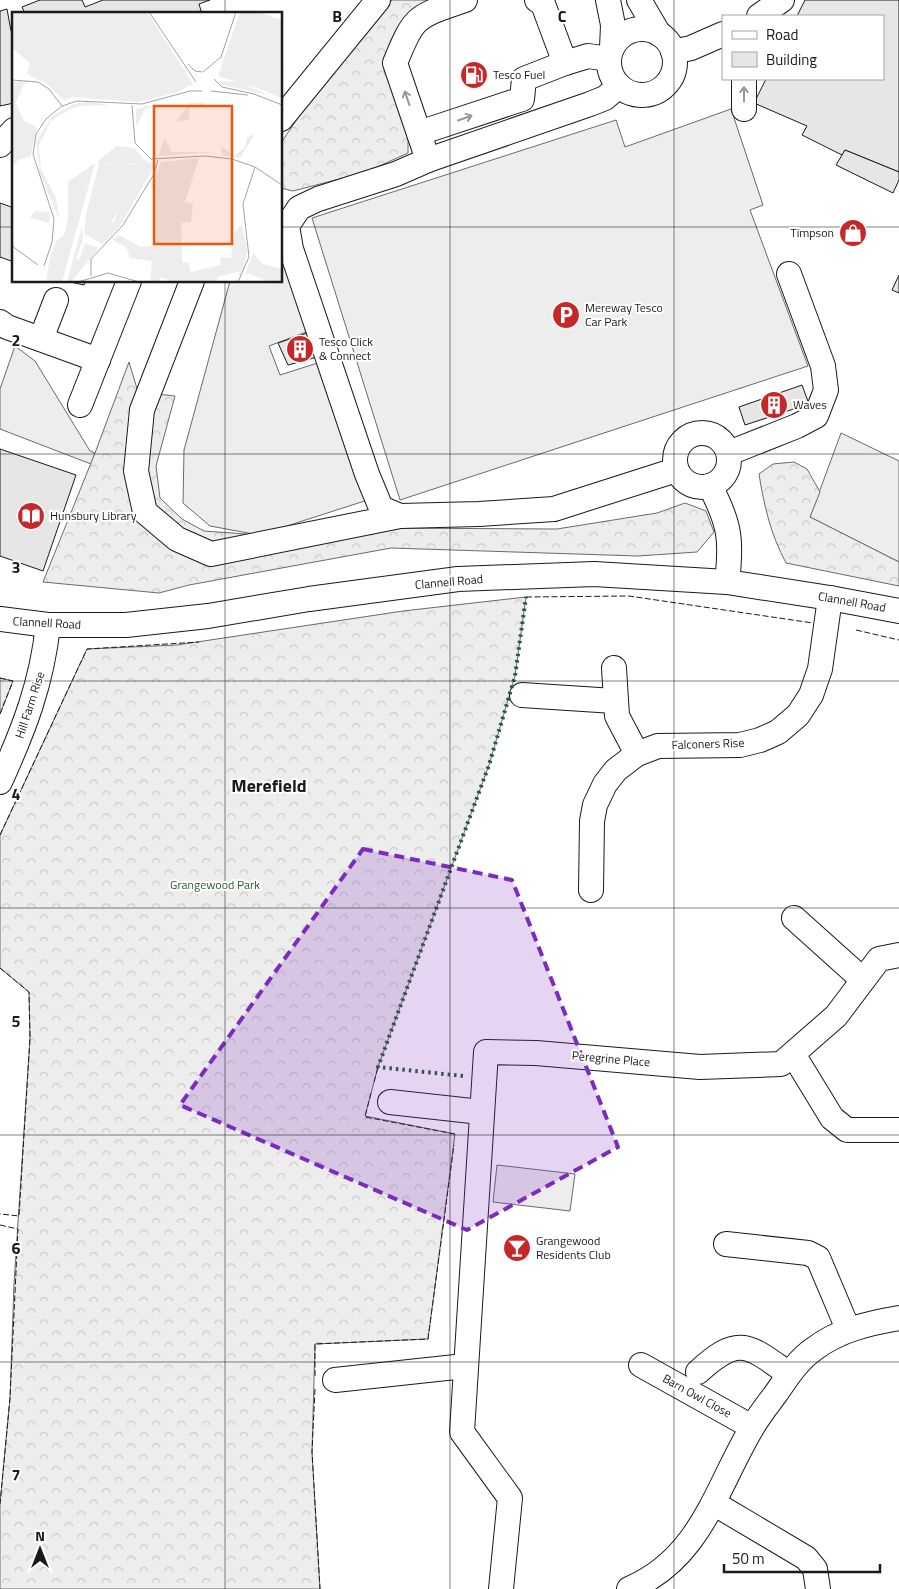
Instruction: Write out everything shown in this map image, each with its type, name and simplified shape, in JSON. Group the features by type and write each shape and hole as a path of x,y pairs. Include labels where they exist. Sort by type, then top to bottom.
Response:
{"street":[{"path":"282,118 378,0"},
{"path":"428,160 395,63 408,29 423,14 465,0"},
{"path":"537,0 543,4 565,63"},
{"path":"608,0 613,25 610,53 612,78 628,93 650,95 668,83 673,74 675,63 666,43 639,0"},
{"path":"760,15 782,0"},
{"path":"419,133 522,98 524,79 588,56 610,53 624,34 632,30 651,30 666,43 690,48 719,37"},
{"path":"744,80 744,109"},
{"path":"400,516 380,508 291,249 287,226 288,209 299,208 318,199 396,174 428,160 605,98 619,86"},
{"path":"729,453 797,426 816,416 826,390 823,366 789,274"},
{"path":"80,405 129,282"},
{"path":"192,282 142,410 136,471 145,512 177,539 211,554 400,516 480,514 554,508 676,470"},
{"path":"41,339 56,300"},
{"path":"0,322 7,327 98,360"},
{"path":"702,433 718,438 729,453 730,461 724,477 710,486 701,487 686,482 676,470 674,461 679,445 693,434 702,433"},
{"path":"710,486 728,523 731,552 728,582"},
{"name":"Clannell Road","path":"0,619 48,625 126,625 208,616 309,599 458,579 594,574 728,582 899,611"},
{"name":"Falconers Rise","path":"591,890 592,821 596,804 605,784 616,770 637,754 658,746 740,745 760,740 778,732 798,716 811,695 820,668 830,598"},
{"name":"Hill Farm Rise","path":"0,782 22,734 36,693 45,652 48,625"},
{"path":"614,668 614,701 617,716 637,754"},
{"path":"522,695 614,701"},
{"path":"794,918 863,980"},
{"name":"Peregrine Place","path":"480,1112 486,1052 536,1053 700,1067 781,1064 836,1016 879,959 899,955"},
{"path":"793,1054 832,1118 847,1130 899,1130"},
{"path":"390,1102 480,1112 464,1366 462,1432 510,1498 502,1589"},
{"path":"726,1244 808,1253 818,1258 848,1329"},
{"path":"629,1589 663,1570 686,1546 715,1504 752,1427 801,1359 815,1348 848,1329 899,1318"},
{"path":"698,1372 720,1354 744,1347 758,1351 789,1374"},
{"name":"Barn Owl Close","path":"641,1365 752,1427"},
{"path":"335,1380 464,1366"},
{"path":"715,1504 806,1558 815,1569 818,1589"}],"highlighted area":[{"path":"363,849 512,880 618,1147 467,1230 180,1105"}],"shaded area":[{"name":"Mereway Tesco Car Park","path":"731,109 763,205 750,210 808,366 400,500 312,218 616,120 625,147"},
{"path":"282,246 314,329 269,346 280,375 327,360 380,496 259,535 210,526 183,503 184,450 230,282 282,282"},
{"path":"15,346 35,361 90,451 95,453 91,464 0,429 0,389"},
{"path":"841,433 899,461 899,562 810,517"},
{"path":"497,1165 575,1174 570,1211 493,1202"}],"green space":[{"path":"392,0 428,0 407,15 393,43 408,131 408,153 377,167 347,177 293,191 282,188 282,142 297,119"},
{"path":"129,362 138,392 175,396 156,466 160,498 182,519 204,531 259,535 378,528 557,529 657,513 685,503 706,511 714,532 697,552 638,556 391,548 189,585 159,593 43,582"},
{"path":"794,462 807,469 820,492 810,517 899,562 899,586 786,563 776,542 769,520 759,474 773,464"},
{"name":"Grangewood Park","path":"526,597 515,676 489,765 378,1067 365,1116 455,1134 428,1339 315,1344 312,1452 320,1589 0,1589 0,1504 10,1398 14,1284 30,1038 29,992 0,968 0,835 87,649 177,645 403,611"},
{"path":"0,678 13,681 0,714"}],"building":[{"path":"40,0 82,0 85,7 103,0 210,0 199,4 201,12 24,12 22,7"},
{"path":"805,0 899,0 899,172 845,150 842,155 802,135 807,126 754,103 766,80 884,80 884,15 798,15"},
{"path":"7,9 12,31 12,103 0,106 0,11"},
{"path":"845,150 899,172 899,180 893,193 836,165"},
{"path":"0,203 12,207 12,261 0,257"},
{"path":"899,275 899,293 892,290"},
{"path":"70,282 86,282 84,285"},
{"name":"Tesco Click & Connect","path":"313,331 321,356 288,365 278,343"},
{"name":"Waves","path":"802,385 809,404 745,425 739,407"},
{"name":"Hunsbury Library","path":"0,449 76,475 43,571 0,556"}],"hedge":[{"path":"463,1076 378,1067 489,765 515,676 526,597"}],"fence":[{"path":"526,597 629,596 813,623"},
{"path":"856,630 899,640"},
{"path":"0,835 87,649 199,642"},
{"path":"0,678 13,681 0,714"},
{"path":"0,968 29,992 30,1038 19,1216 0,1214"},
{"path":"374,1082 378,1067"},
{"path":"371,1093 365,1117 455,1134"},
{"path":"315,1376 315,1344 428,1339 454,1145"},
{"path":"0,1225 18,1229 10,1398 0,1504"},
{"path":"315,1389 312,1452 320,1589"}],"place":[{"name":"Tesco Fuel","path":"474,75"},
{"name":"Timpson","path":"853,233"},
{"name":"Mereway Tesco Car Park","path":"566,315"},
{"name":"Tesco Click & Connect","path":"300,349"},
{"name":"Waves","path":"774,405"},
{"name":"Hunsbury Library","path":"31,516"},
{"name":"Grangewood Residents Club","path":"517,1248"}],"district":[{"name":"Merefield","path":"269,786"}]}
